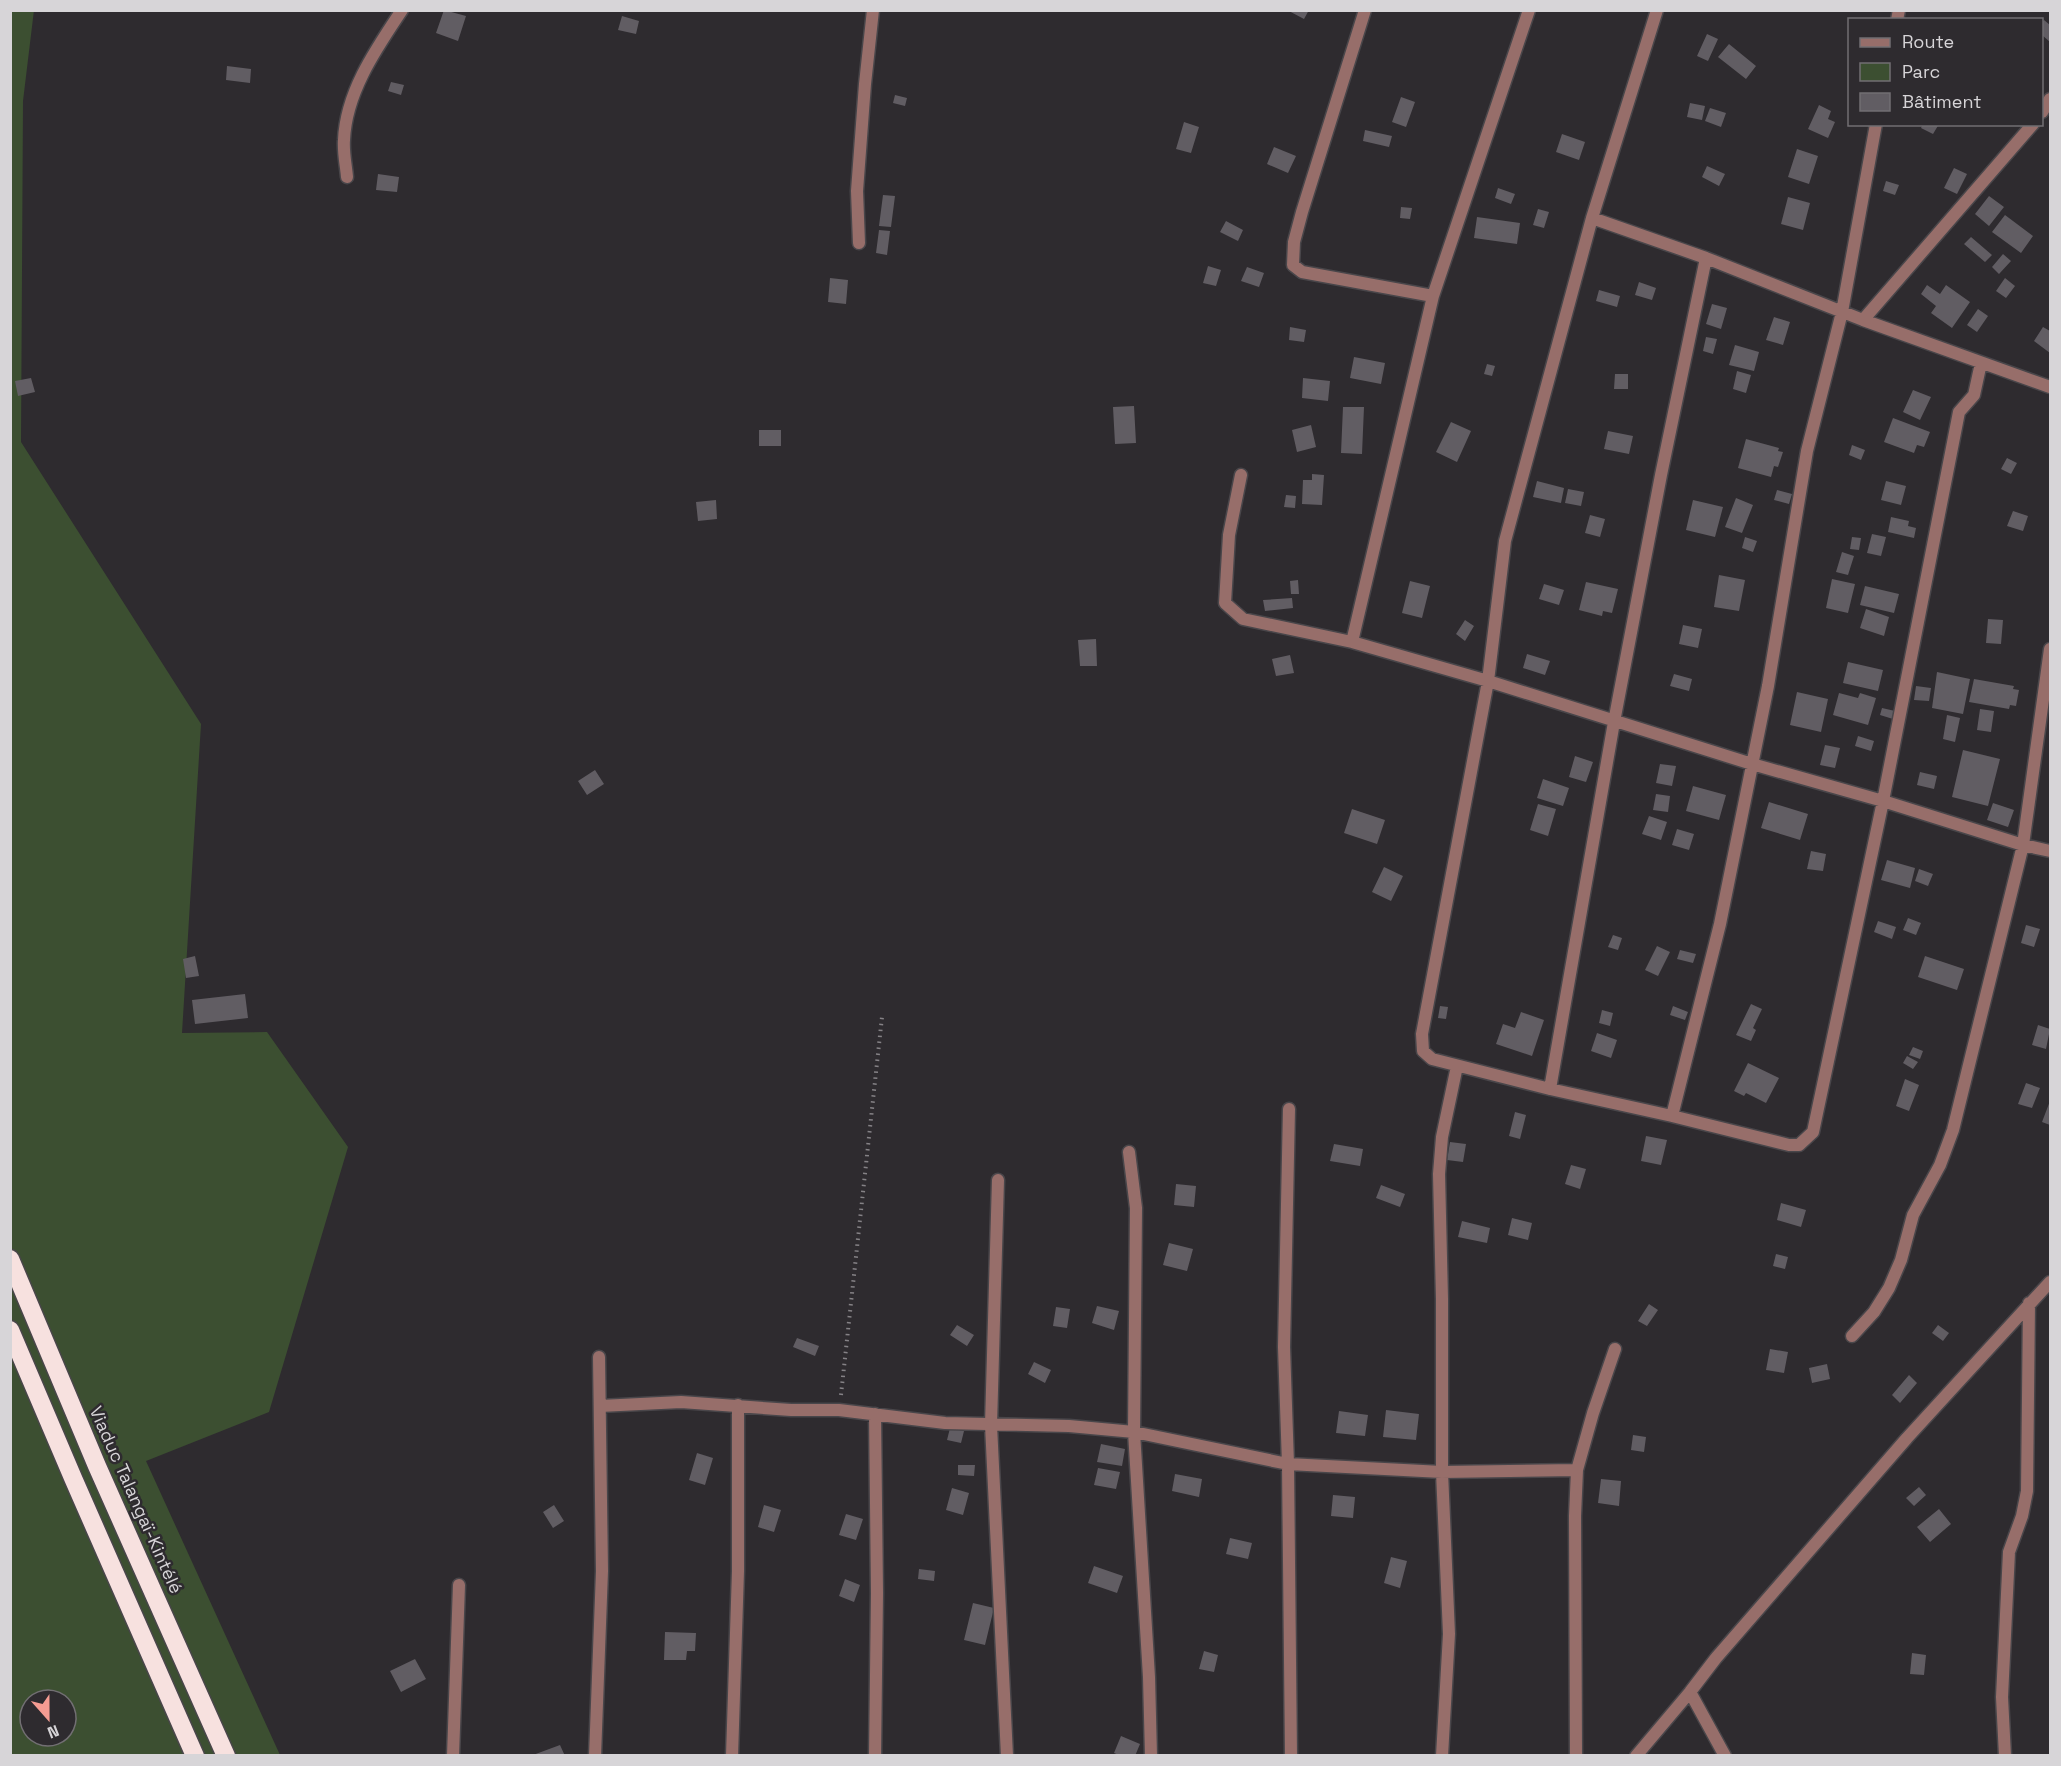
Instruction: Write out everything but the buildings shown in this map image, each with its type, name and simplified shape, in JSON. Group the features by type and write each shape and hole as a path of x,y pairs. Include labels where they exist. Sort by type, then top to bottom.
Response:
{"highway":[{"name":"Viaduc Talangaï-Kintélé","path":"10,1259 93,1455 226,1755"},
{"path":"10,1330 68,1468 195,1755"}],"street":[{"path":"347,177 344,140 350,104 372,58 402,10"},
{"path":"860,243 857,191 873,10"},
{"path":"1365,10 1302,212 1294,242 1293,265 1302,272 1433,296"},
{"path":"1352,642 1433,296 1529,10"},
{"path":"1657,10 1592,218 1505,541 1488,681 1421,1043 1422,1051 1426,1056 1550,1089 1789,1145 1799,1145 1813,1132 1883,801 1959,412 1974,395 1981,363"},
{"path":"1672,1116 1719,924 1752,764 1768,686 1807,451 1842,312 1876,126"},
{"path":"1863,320 2031,126"},
{"path":"1592,218 1706,258 1863,320 2050,387"},
{"path":"1550,1089 1614,722 1661,475 1706,258"},
{"path":"1241,475 1229,535 1225,603 1243,620 1352,642 1488,681 1752,764 1883,801 2023,845 2050,851"},
{"path":"1852,1336 1874,1312 1889,1288 1913,1215 1940,1165 1953,1130 2023,845 2050,649"},
{"path":"1442,1755 1449,1634 1442,1472 1439,1174 1442,1137 1457,1066"},
{"path":"1289,1109 1284,1347 1288,1464 1291,1755"},
{"path":"1129,1152 1136,1208 1134,1432 1149,1677 1151,1755"},
{"path":"998,1180 991,1425 1007,1755"},
{"path":"1636,1755 1716,1658 1899,1446 2050,1282"},
{"path":"2005,1755 2002,1697 2009,1552 2028,1491 2029,1303"},
{"path":"1576,1755 1575,1516 1577,1470 1593,1413 1615,1349"},
{"path":"595,1755 602,1571 599,1357"},
{"path":"600,1406 681,1402 791,1410 839,1410 945,1423 1069,1426 1134,1432 1288,1464 1442,1472 1577,1470"},
{"path":"732,1755 738,1571 738,1405"},
{"path":"875,1414 877,1593 875,1755"},
{"path":"453,1755 459,1585"},
{"path":"1690,1692 1725,1755"}],"path":[{"path":"839,1410 882,1017"}],"green space":[{"path":"34,10 23,101 21,442 201,724 182,1033 267,1032 348,1147 269,1412 146,1461 280,1755 11,1756 10,11"}]}
